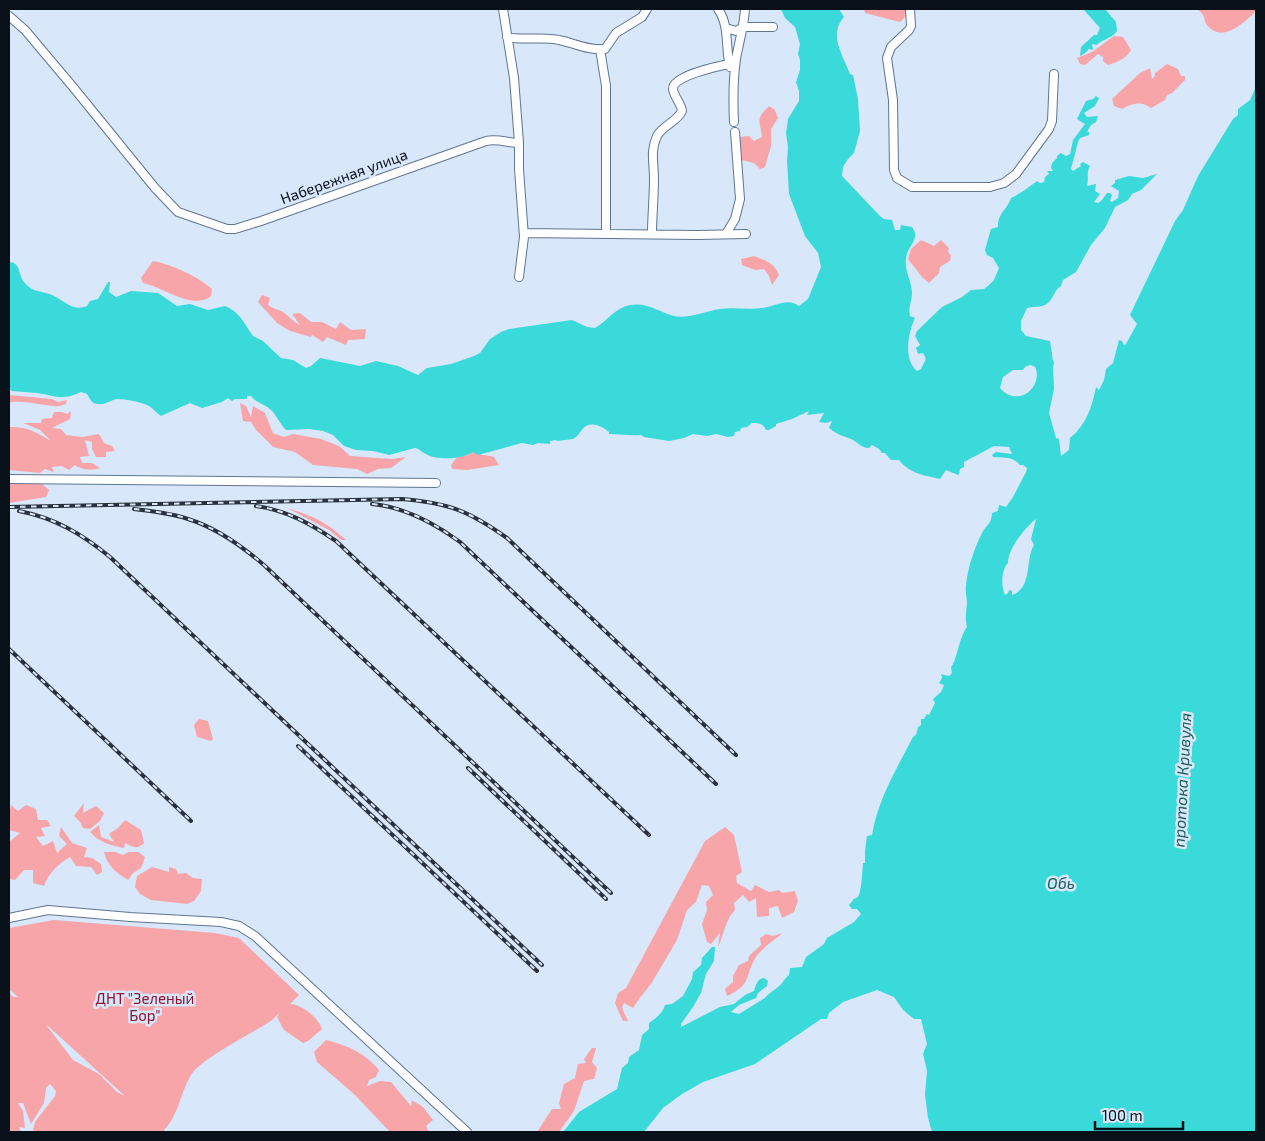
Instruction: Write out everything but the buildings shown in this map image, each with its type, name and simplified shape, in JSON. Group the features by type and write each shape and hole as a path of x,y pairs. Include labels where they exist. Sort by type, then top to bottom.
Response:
{"street":[{"path":"503,9 514,78 519,142 524,233 519,277"},
{"path":"507,36 525,40 560,40 600,49 608,46 616,33 636,22 647,9"},
{"path":"718,9 726,28 729,64 734,80"},
{"path":"734,122 734,80 744,26 745,9"},
{"path":"910,9 911,26 891,46 887,58 893,100 894,170 897,178 907,185 936,188 990,187 1004,183 1016,174 1049,129 1052,121 1054,74"},
{"name":"Набережная улица","path":"9,16 25,30 74,87 155,188 178,212 221,228 235,229 486,141 493,139 510,143 519,142"},
{"path":"726,28 736,31 744,26 773,28"},
{"path":"600,49 606,86 606,233"},
{"path":"652,234 654,180 652,148 658,134 680,115 682,111 673,90 674,84 678,80 690,75 729,64"},
{"path":"726,234 735,219 740,199 735,132"},
{"path":"524,233 746,234"},
{"path":"9,479 436,483"},
{"path":"9,918 48,910 221,922 239,926 255,936 467,1132"}],"green space":[{"path":"864,9 905,9 905,17 900,22 865,13"},
{"path":"1198,9 1256,9 1256,11 1233,30 1219,33 1205,23 1203,15"},
{"path":"1114,36 1123,37 1131,50 1127,56 1108,65 1103,61 1103,57 1098,54 1085,65 1080,64 1077,58 1092,52"},
{"path":"1167,64 1178,69 1181,76 1185,76 1185,80 1172,93 1167,95 1165,100 1151,108 1140,104 1133,104 1122,109 1114,106 1112,99 1140,73 1150,68 1152,79 1155,73"},
{"path":"769,106 775,110 778,118 771,129 771,146 765,167 760,169 754,163 741,160 739,137 749,136 754,141 762,137 760,117"},
{"path":"921,240 934,246 941,240 949,248 948,252 951,255 950,261 940,267 939,273 929,283 908,259 911,249"},
{"path":"754,256 769,263 777,271 779,275 772,285 764,269 755,270 742,265 741,259"},
{"path":"153,261 176,268 200,280 212,289 211,296 204,300 187,300 143,283 141,278"},
{"path":"262,295 270,298 268,305 283,312 300,325 292,314 300,313 311,322 322,322 336,329 340,322 351,330 366,329 365,339 348,340 346,345 327,337 323,342 312,335 311,337 290,331 277,323 258,302"},
{"path":"9,395 52,399 58,402 67,400 66,404 57,406 24,402 9,403"},
{"path":"240,403 246,406 251,417 253,406 265,413 273,433 284,437 293,434 321,439 339,446 350,456 392,459 406,457 391,468 378,469 367,474 357,469 313,465 295,452 273,447 256,430 251,422 243,421"},
{"path":"71,411 70,419 52,428 61,429 66,435 82,437 99,434 104,443 112,446 115,451 106,452 106,457 96,457 92,449 92,442 85,440 89,456 80,457 82,463 92,463 100,468 87,470 75,465 69,470 62,466 52,467 54,472 45,469 40,473 9,470 9,427 36,432 51,441 40,430 23,423 41,423 42,419 52,418 54,412 67,414"},
{"path":"473,452 494,457 499,465 467,470 452,469 451,465 457,457"},
{"path":"9,484 42,484 49,490 46,497 9,503"},
{"path":"287,508 318,520 332,528 346,540 341,540 329,530"},
{"path":"199,719 208,721 213,739 211,741 197,737 194,725"},
{"path":"84,803 83,813 96,806 104,813 100,821 90,829 83,828 74,816"},
{"path":"11,805 18,811 26,805 36,809 38,820 47,820 51,826 41,828 45,836 36,837 43,846 53,841 57,853 67,844 59,836 61,827 72,843 87,848 84,857 92,858 101,864 102,872 97,875 91,867 76,866 70,857 54,869 44,886 33,883 33,870 24,870 15,880 9,879 9,842 20,833 9,830"},
{"path":"125,820 141,830 144,843 139,847 130,846 125,843 124,848 114,846 101,841 90,832 99,825 101,837 114,842 109,834"},
{"path":"725,827 734,835 742,872 736,876 737,883 751,891 755,885 769,892 779,890 782,893 795,891 798,901 794,912 782,918 778,906 769,908 769,916 757,917 756,898 749,902 743,895 734,903 735,910 727,923 718,947 720,933 711,944 707,942 702,924 707,910 706,902 713,895 709,886 702,885 696,902 687,910 677,940 651,984 633,1008 624,1003 622,1008 628,1021 623,1021 615,1003 618,993 626,988 705,841"},
{"path":"104,852 115,852 123,855 129,852 138,852 145,857 141,868 133,873 128,880 107,861"},
{"path":"152,867 169,872 169,867 176,869 178,874 186,873 193,878 202,879 201,891 194,901 187,904 151,900 140,894 135,887 137,876"},
{"name":"ДНТ \"Зеленый Бор\"","path":"54,920 215,933 239,938 299,995 290,1004 299,1006 309,1012 322,1029 303,1043 284,1030 277,1017 279,1013 271,1021 205,1061 191,1075 173,1118 164,1130 166,1132 35,1132 33,1130 35,1122 55,1096 56,1091 50,1084 46,1088 44,1103 31,1124 23,1103 18,1103 23,1111 25,1128 19,1127 21,1132 9,1132 9,992 13,997 18,997 9,989 9,928","holes":["48,1026 125,1096 117,1092 99,1074 73,1060"]},
{"path":"783,933 768,944 756,957 741,988 727,996 725,989 733,982 733,976 739,965 748,961 749,956 761,945 760,938 766,934 773,936"},
{"path":"326,1040 355,1050 374,1064 379,1070 376,1077 369,1080 367,1086 380,1081 391,1082 411,1106 412,1100 423,1107 433,1120 426,1126 429,1132 390,1132 355,1095 317,1062 314,1052"},
{"path":"592,1048 596,1048 592,1062 597,1068 594,1079 584,1081 574,1111 559,1132 537,1132 552,1109 561,1109 559,1103 564,1084 575,1078 578,1064 586,1063 584,1059"}],"water":[{"name":"Обь","path":"781,9 839,9 844,17 839,24 837,38 850,74 853,75 858,99 860,131 854,153 843,167 842,176 880,216 884,219 892,220 895,230 900,230 901,225 912,227 914,231 915,239 907,253 906,263 912,289 909,310 910,316 915,318 910,331 908,353 917,371 921,369 925,359 923,353 918,354 916,348 920,345 915,336 917,331 942,307 971,290 984,289 994,280 999,268 985,250 991,229 998,227 999,219 1011,198 1037,181 1040,183 1044,182 1045,177 1049,174 1047,171 1053,171 1051,168 1052,163 1057,156 1061,153 1066,156 1070,154 1073,140 1085,124 1077,119 1086,101 1096,96 1099,98 1095,106 1084,113 1087,117 1098,116 1096,122 1091,125 1087,132 1089,132 1089,135 1080,138 1071,169 1073,171 1081,166 1080,164 1083,162 1090,166 1087,186 1096,184 1095,191 1100,194 1094,202 1098,203 1107,193 1112,195 1110,201 1112,202 1118,198 1119,191 1111,186 1115,183 1115,180 1129,176 1143,178 1157,174 1141,190 1132,194 1128,200 1115,207 1105,228 1091,245 1076,272 1063,280 1061,286 1046,305 1027,308 1021,321 1021,330 1026,336 1050,341 1054,362 1054,389 1049,413 1056,438 1059,439 1061,456 1069,450 1070,438 1076,433 1088,415 1096,387 1099,390 1104,380 1106,369 1113,363 1119,340 1124,345 1126,344 1137,324 1130,315 1198,176 1233,119 1238,115 1238,109 1250,100 1256,87 1256,1132 932,1132 925,1094 927,1071 923,1054 927,1044 921,1019 914,1019 903,1010 894,997 877,990 843,1002 829,1013 827,1019 821,1019 755,1064 703,1082 682,1094 663,1108 644,1132 563,1132 579,1112 617,1089 622,1068 628,1063 629,1057 639,1050 642,1035 649,1029 649,1023 661,1013 665,1005 672,1004 683,996 692,979 693,972 701,965 702,958 712,947 715,947 714,961 706,974 701,993 681,1024 681,1027 720,1007 734,1004 745,995 754,991 758,981 764,978 768,981 767,986 758,993 756,998 739,1005 731,1012 739,1014 765,998 780,986 789,975 790,968 802,967 806,957 824,944 827,938 854,922 861,914 857,909 852,909 849,905 859,894 863,863 865,863 867,836 872,835 883,796 913,737 916,735 918,727 921,725 921,719 924,719 927,714 929,715 935,703 933,699 941,692 944,685 939,683 942,678 941,674 949,676 952,673 951,667 967,627 966,585 970,565 979,539 990,522 992,513 998,511 999,505 1006,507 1026,472 1027,468 1014,460 993,457 992,455 996,452 1012,454 1009,447 994,446 964,462 964,467 960,469 958,475 946,470 940,479 913,471 899,460 891,460 885,453 882,453 872,445 869,448 864,447 837,433 829,428 832,421 826,423 819,422 824,413 807,415 809,411 776,424 776,426 769,430 766,430 760,424 752,423 735,432 734,436 728,437 716,434 707,436 693,434 669,441 641,435 609,434 602,427 591,425 584,428 573,439 550,441 550,444 538,443 533,445 522,443 478,455 473,452 463,456 436,458 415,448 389,455 373,451 356,450 344,446 333,435 323,431 309,429 286,430 269,408 251,396 247,396 247,399 235,399 232,401 228,398 222,402 202,408 190,403 161,416 149,406 129,400 117,399 103,404 96,404 87,394 81,392 59,397 12,391 9,389 9,262 16,264 27,286 52,295 77,308 87,306 90,301 98,299 108,282 110,282 109,292 116,297 131,291 158,293 177,306 190,304 208,310 225,306 239,315 253,336 263,341 281,358 293,360 306,368 320,358 360,366 376,361 398,366 418,375 427,368 451,364 480,353 490,339 509,329 572,320 587,327 595,328 615,312 630,305 647,306 680,317 720,309 762,308 785,302 794,303 799,306 808,299 821,267 818,253 805,236 789,194 786,133 788,119 799,101 799,91 796,82 800,70 798,54 800,44 795,27 785,18","holes":["1031,365 1035,367 1037,374 1033,388 1028,392 1021,396 1014,396 1007,394 1000,388 1003,377 1013,370 1023,370 1026,366","1036,519 1031,539 1034,545 1031,551 1026,580 1019,591 1012,595 1012,591 1009,590 1005,595 1002,583 1003,574 1011,551 1022,533"]},
{"path":"1083,9 1105,9 1116,22 1117,31 1097,45 1092,44 1093,50 1089,49 1080,56 1081,47 1094,35 1097,35 1100,28"}],"railway":[{"path":"9,507 402,499 433,503 458,510 481,521 507,538 736,755"},
{"path":"372,504 407,512 440,528 460,542 716,784"},
{"path":"256,506 288,514 336,541 649,835"},
{"path":"134,509 182,517 209,527 229,538 265,566 611,893"},
{"path":"19,511 44,518 68,528 110,557 542,965"},
{"path":"9,649 191,821"},
{"path":"298,746 537,971"},
{"path":"468,768 606,899"}],"water label":[{"name":"протока Кривуля","path":"1182,780"}]}
